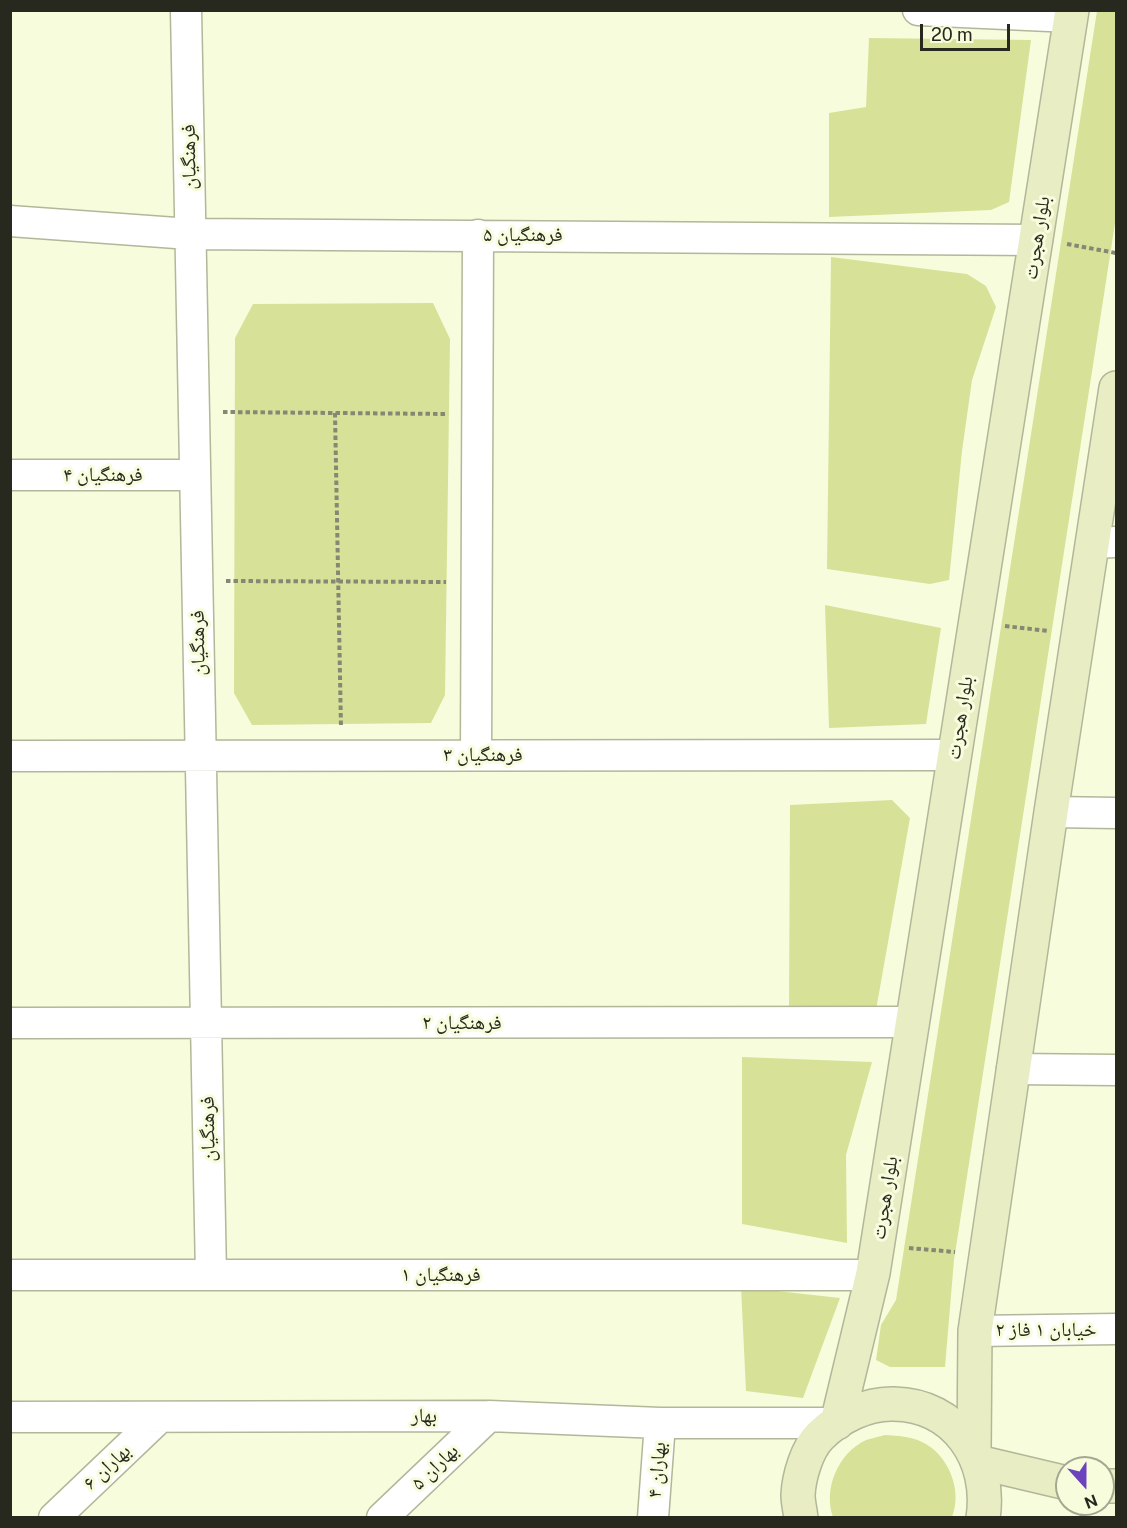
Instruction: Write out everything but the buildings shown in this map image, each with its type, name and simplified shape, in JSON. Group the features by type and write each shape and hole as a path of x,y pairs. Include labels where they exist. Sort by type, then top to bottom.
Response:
{"main road":[{"name":"بلوار هجرت","path":"837,1423 875,1260 1071,14"},
{"path":"976,1457 975,1331 1078,635 1105,542 1116,388"},
{"path":"801,1518 798,1495 802,1471 819,1436 847,1416 870,1407 894,1404 919,1408 941,1417 960,1433 976,1457 983,1475 986,1499 983,1518"},
{"path":"976,1457 1055,1480"}],"street":[{"name":"فرهنگیان","path":"186,10 211,1275"},
{"path":"918,10 1071,14"},
{"name":"فرهنگیان ۵","path":"10,221 190,234 1036,240"},
{"path":"476,755 478,235"},
{"name":"فرهنگیان ۴","path":"10,475 195,475"},
{"name":"فرهنگیان ۳","path":"10,756 954,755"},
{"path":"1051,812 1116,813"},
{"name":"فرهنگیان ۲","path":"10,1023 913,1022"},
{"path":"1012,1069 1116,1070"},
{"name":"فرهنگیان ۱","path":"10,1275 211,1275 875,1260"},
{"name":"خیابان ۱ فاز ۲","path":"975,1331 1116,1329"},
{"name":"بهار","path":"10,1417 489,1416 660,1423 837,1423"},
{"name":"بهاران ۵","path":"382,1518 489,1416"},
{"name":"بهاران ۶","path":"54,1518 160,1417"},
{"name":"بهاران ۴","path":"653,1518 660,1423"}],"path":[{"path":"1036,240 1116,253"},
{"path":"194,412 477,415"},
{"path":"335,413 342,755"},
{"path":"197,580 477,582"},
{"path":"975,623 1078,635"},
{"path":"875,1260 986,1254"}],"green space":[{"path":"1097,11 1116,11 1116,217 954,1260 945,1367 890,1367 876,1360 881,1325 896,1300"},
{"path":"869,38 1031,40 1009,202 991,210 829,217 829,113 866,107"},
{"path":"831,257 967,274 986,286 996,307 972,380 962,451 949,580 930,584 827,569"},
{"path":"433,303 450,339 445,695 431,723 252,725 234,693 235,338 253,304"},
{"path":"825,605 941,628 926,724 829,728"},
{"path":"892,800 910,818 876,1010 789,1006 790,805"},
{"path":"742,1057 872,1062 846,1155 847,1243 742,1224"},
{"path":"741,1287 840,1298 803,1398 746,1391"},
{"path":"885,1435 917,1440 939,1455 951,1474 954,1485 956,1496 952,1517 833,1517 830,1495 835,1473 841,1463 856,1446 866,1440"}]}
